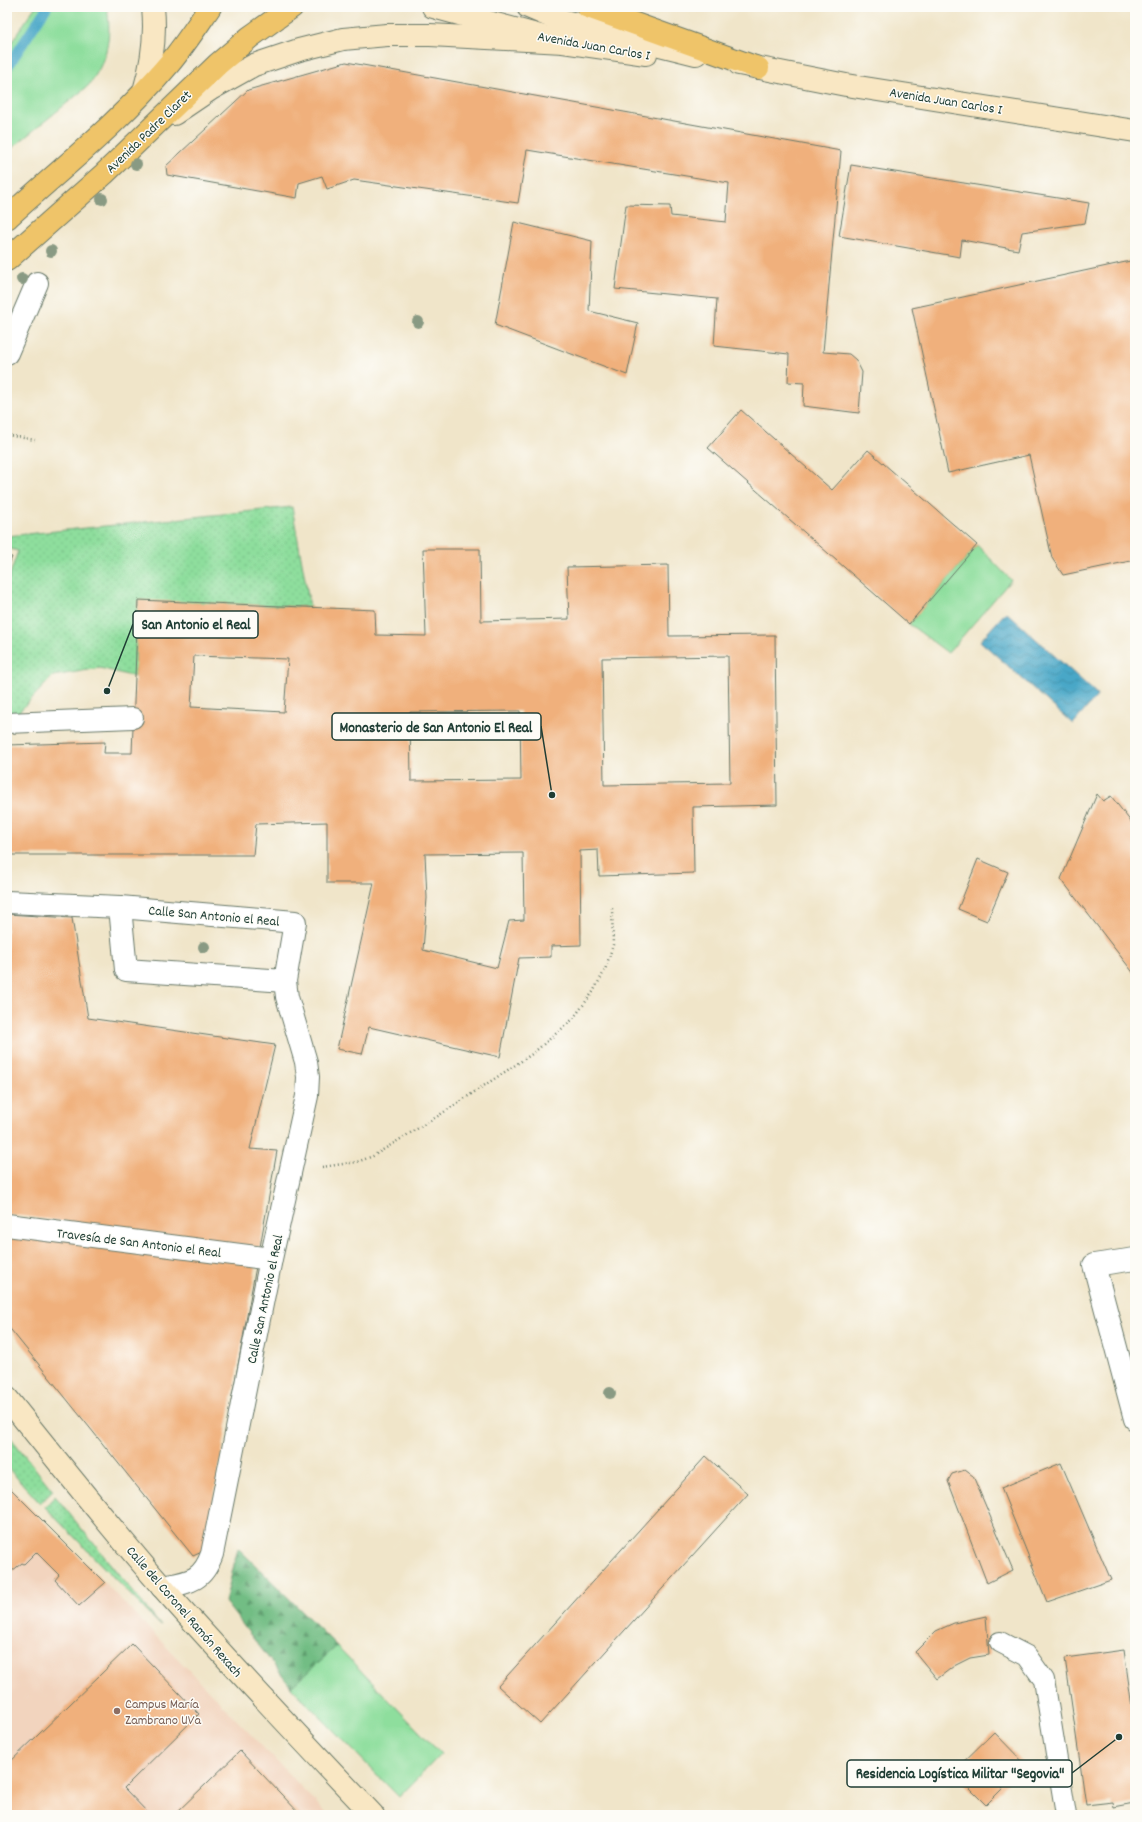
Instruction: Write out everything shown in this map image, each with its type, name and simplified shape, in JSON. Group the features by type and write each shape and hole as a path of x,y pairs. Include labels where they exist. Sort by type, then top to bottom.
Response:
{"main road":[{"path":"144,92 151,68 154,29 153,7"},
{"path":"7,218 84,150 144,92 169,64 210,7"},
{"name":"Avenida Padre Claret","path":"7,260 62,213 218,64 292,7"},
{"name":"Avenida Juan Carlos I","path":"433,7 563,42 600,49 758,68"},
{"name":"Avenida Juan Carlos I","path":"528,7 556,19 589,28 758,68 846,85 1135,130"},
{"path":"588,7 758,68"},
{"path":"142,137 211,89 254,65 299,50 344,39 387,35 430,35 563,42"},
{"name":"Calle del Coronel Ramón Rexach","path":"7,1398 102,1516 162,1587 275,1712 373,1815"}],"street":[{"path":"7,353 37,283"},
{"name":"Calle San Antonio el Real","path":"7,902 120,907 295,922 285,981 287,997 306,1062 308,1077 307,1096 271,1259 212,1554 207,1568 198,1577 185,1582 162,1587"},
{"path":"120,907 126,970 285,981"},
{"name":"Travesía de San Antonio el Real","path":"7,1225 271,1259"},
{"path":"1135,1259 1094,1264 1135,1419"}],"lane":[{"path":"7,723 134,718"},
{"path":"1000,1642 1027,1656 1044,1680 1066,1815"}],"path":[{"path":"7,435 35,440"},
{"path":"330,1166 357,1162 373,1156 438,1116 532,1054 572,1020 593,992 604,970 613,945 612,908"}],"shaded area":[{"name":"Campus María Zambrano UVa","path":"36,1552 59,1575 55,1580 79,1606 105,1583 328,1815 7,1815 7,1575 22,1563 24,1564"}],"green space":[{"path":"35,7 107,7 109,29 108,39 100,68 88,86 7,152 7,49"},
{"path":"292,507 310,607 138,601 135,677 100,668 53,676 16,715 7,714 7,583 18,551 7,548 7,536"},
{"path":"977,545 1011,580 948,653 909,624"},
{"path":"7,1433 53,1491 40,1503 7,1467"},
{"path":"55,1496 161,1626 45,1507"},
{"path":"238,1548 337,1646 291,1687 225,1602"},
{"path":"337,1646 441,1754 399,1797 291,1687"}],"water":[{"path":"1006,612 1098,695 1073,724 980,641"}],"building":[{"path":"346,62 841,151 823,352 849,354 856,360 862,372 859,413 803,406 804,383 788,382 789,354 714,346 717,299 615,289 626,205 670,206 671,216 726,222 729,183 527,150 518,203 354,180 327,189 322,176 299,183 297,198 167,175 166,166 248,90"},
{"path":"851,165 1089,203 1085,223 1022,232 1018,250 962,240 960,257 839,236"},
{"path":"514,222 592,241 589,311 638,323 627,375 495,325"},
{"path":"1135,260 1135,560 1063,575 1052,558 1029,455 948,473 912,308"},
{"path":"741,410 832,490 868,450 977,545 909,624 708,448"},
{"path":"423,549 480,549 481,621 569,619 567,567 668,565 669,636 775,635 777,805 693,807 694,873 599,876 598,850 580,851 581,945 551,946 551,957 519,958 500,1057 369,1027 362,1054 337,1049 374,883 327,883 327,822 256,824 253,855 7,855 7,745 105,742 104,753 132,753 138,600 375,610 376,635 426,636","holes":["194,656 288,659 284,712 191,707","728,656 730,783 604,785 602,658","520,711 521,780 411,781 410,712","523,853 524,920 509,921 497,968 423,950 427,898 425,854"]},
{"path":"7,556 12,557 7,570"},
{"path":"1097,794 1103,801 1111,796 1135,827 1135,975 1061,879"},
{"path":"978,859 1008,872 987,921 958,909"},
{"path":"7,914 72,918 88,1018 275,1045 250,1149 277,1151 260,1247 7,1214"},
{"path":"7,1229 257,1261 204,1551 193,1556 7,1325"},
{"path":"706,1456 748,1494 540,1724 498,1686"},
{"path":"1061,1463 1111,1580 1047,1602 1001,1488"},
{"path":"965,1470 973,1476 1013,1570 987,1583 948,1481 952,1474"},
{"path":"7,1485 105,1583 79,1606 55,1580 59,1575 36,1552 24,1564 22,1563 7,1575"},
{"path":"986,1616 989,1655 970,1658 954,1666 937,1679 915,1652 936,1631 954,1623"},
{"path":"132,1644 199,1714 124,1788 150,1815 7,1815 7,1765"},
{"path":"1124,1650 1135,1729 1135,1803 1114,1807 1113,1802 1086,1805 1065,1658"},
{"path":"994,1732 1026,1765 986,1805 953,1772"},
{"path":"240,1751 301,1815 174,1815"}],"waterway":[{"path":"7,68 47,7"}],"place":[{"name":"San Antonio el Real","path":"107,691"},
{"name":"Monasterio de San Antonio El Real","path":"552,795"},
{"name":"Campus María Zambrano UVa","path":"117,1711"},
{"name":"Residencia Logística Militar \"Segovia\"","path":"1119,1737"}]}
